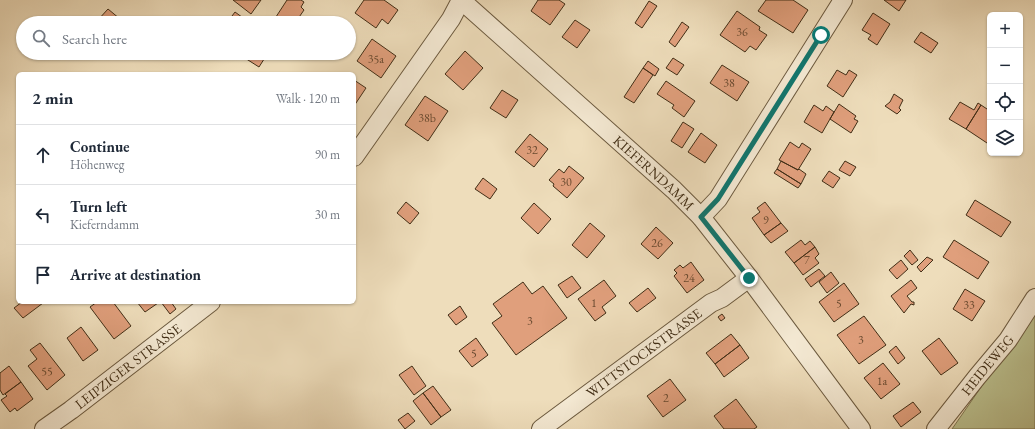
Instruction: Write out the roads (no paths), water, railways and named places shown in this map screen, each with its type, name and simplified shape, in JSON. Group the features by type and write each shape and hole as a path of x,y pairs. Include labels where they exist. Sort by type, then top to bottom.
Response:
{"street":[{"path":"356,154 451,19 461,0"},
{"name":"KIEFERNDAMM","path":"461,0 674,190 701,217 749,278 861,429"},
{"path":"701,217 718,199 843,0"},
{"name":"WITTSTOCKSTRASSE","path":"541,429 711,303 722,298 749,278"},
{"name":"HEIDEWEG","path":"936,429 1008,340 1035,298"},
{"name":"LEIPZIGER STRASSE","path":"44,429 208,304"}]}
